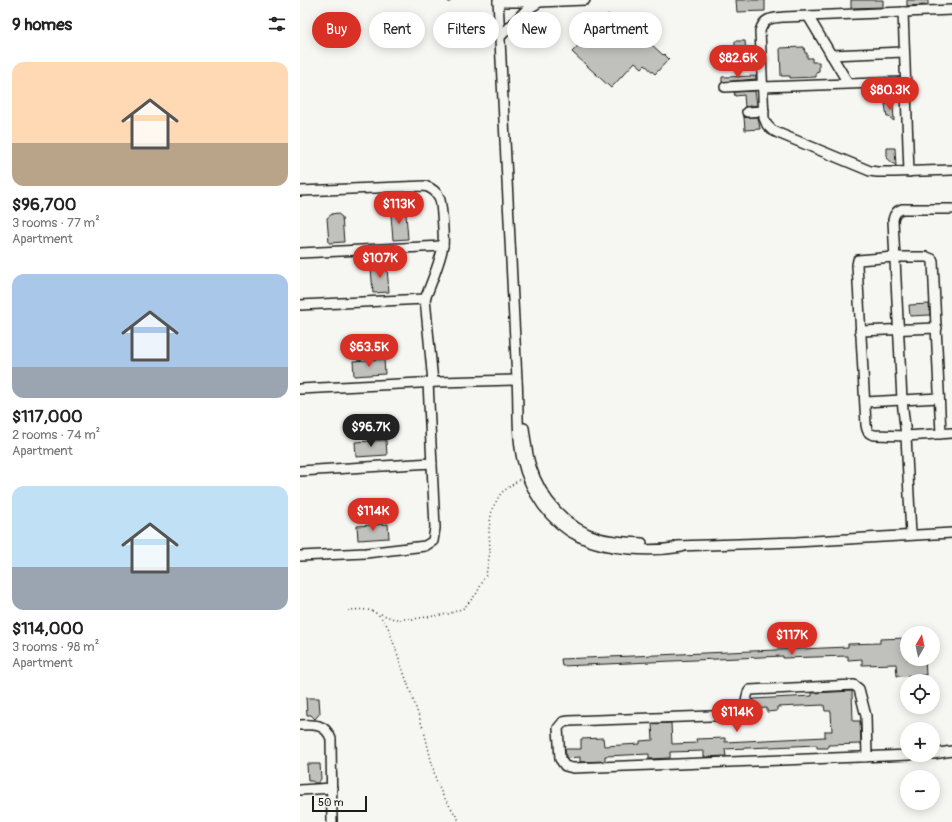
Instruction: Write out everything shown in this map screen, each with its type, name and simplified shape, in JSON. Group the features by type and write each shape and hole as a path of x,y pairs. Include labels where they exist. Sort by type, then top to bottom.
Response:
{"street":[{"path":"585,0 539,2 498,1 518,424 522,459 527,475 537,496 549,513 564,527 579,537 598,544 625,548 659,549 682,546 796,542 952,533"},
{"path":"500,37 525,11 539,2"},
{"path":"952,10 773,18 767,20 762,25 760,31 764,118 767,125 772,130 785,137 870,171 909,172 952,170"},
{"path":"903,12 909,172"},
{"path":"808,16 848,83"},
{"path":"831,55 904,52"},
{"path":"725,87 905,82"},
{"path":"747,112 764,111"},
{"path":"300,191 411,186 425,186 431,188 439,197 441,205 443,246 433,278 424,299 431,382 432,463 435,528 432,541 426,546 366,553 300,556"},
{"path":"911,535 906,436 902,400 898,330 893,220 896,211 907,208 952,209"},
{"path":"300,253 443,246"},
{"path":"941,434 937,328 932,259 927,257 860,259 857,262 866,429 870,434 906,436 941,434 952,433"},
{"path":"300,305 424,299"},
{"path":"860,331 937,328"},
{"path":"300,389 431,382 517,380"},
{"path":"864,402 939,398"},
{"path":"518,405 530,466 535,480 551,505 565,518 580,529 600,538 636,543 682,546"},
{"path":"300,471 432,463"},
{"path":"867,756 866,716 859,689 854,685 750,690 746,697 746,709 739,715 569,721 563,722 558,728 560,759 566,766 573,768 900,755"},
{"path":"300,725 314,724 320,726 329,734 331,740 332,822"},
{"path":"940,753 952,751"},
{"path":"300,790 332,788"}],"path":[{"path":"348,610 366,610 394,619 413,619 448,614 464,608 477,593 486,575 490,552 489,529 492,509 501,493 527,475"},
{"path":"379,614 388,627 416,706 429,748 436,780 446,800 460,822"}],"building":[{"path":"736,0 765,0 765,11 737,12"},
{"path":"851,0 883,0 883,7 851,8"},
{"path":"907,0 928,0 928,5 907,6"},
{"path":"735,41 745,41 746,52 735,52"},
{"path":"804,47 805,53 807,53 807,58 812,58 812,62 819,62 819,71 816,72 816,77 790,78 790,76 781,76 780,48"},
{"path":"576,48 655,48 669,59 655,74 645,65 642,68 635,62 611,88 572,52"},
{"path":"756,76 756,79 722,82 722,77"},
{"path":"755,91 757,105 745,107 744,95 735,96 734,92"},
{"path":"885,104 893,104 894,121 887,117"},
{"path":"744,117 758,117 760,129 745,130"},
{"path":"887,148 895,148 896,166 887,158"},
{"path":"396,210 401,210 406,214 408,239 393,240 391,215"},
{"path":"337,213 342,217 344,242 329,243 327,218 332,214"},
{"path":"381,263 387,268 389,292 373,293 371,268 376,264"},
{"path":"929,304 930,315 910,316 909,305"},
{"path":"384,359 385,374 354,376 353,361"},
{"path":"386,440 387,455 356,457 355,442"},
{"path":"388,524 389,538 358,540 357,526"},
{"path":"900,638 900,666 925,666 926,674 900,674 900,676 897,676 896,664 862,665 862,659 848,660 848,656 783,658 783,656 562,666 561,659 848,647 848,644 880,643 880,639"},
{"path":"852,691 853,721 860,721 861,744 828,745 828,748 817,748 817,745 725,749 726,756 704,757 704,751 670,752 670,758 649,759 649,754 605,756 605,761 580,762 580,757 566,757 565,749 581,749 581,739 603,738 604,746 640,744 640,741 653,740 652,724 671,723 672,744 697,743 696,739 725,738 725,742 825,737 825,731 832,731 831,711 825,711 824,705 777,707 777,711 767,712 767,708 754,709 753,699 812,696 812,693"},
{"path":"306,698 319,698 320,713 315,719 311,715 307,715"},
{"path":"307,764 320,764 321,779 318,783 308,781"}]}
